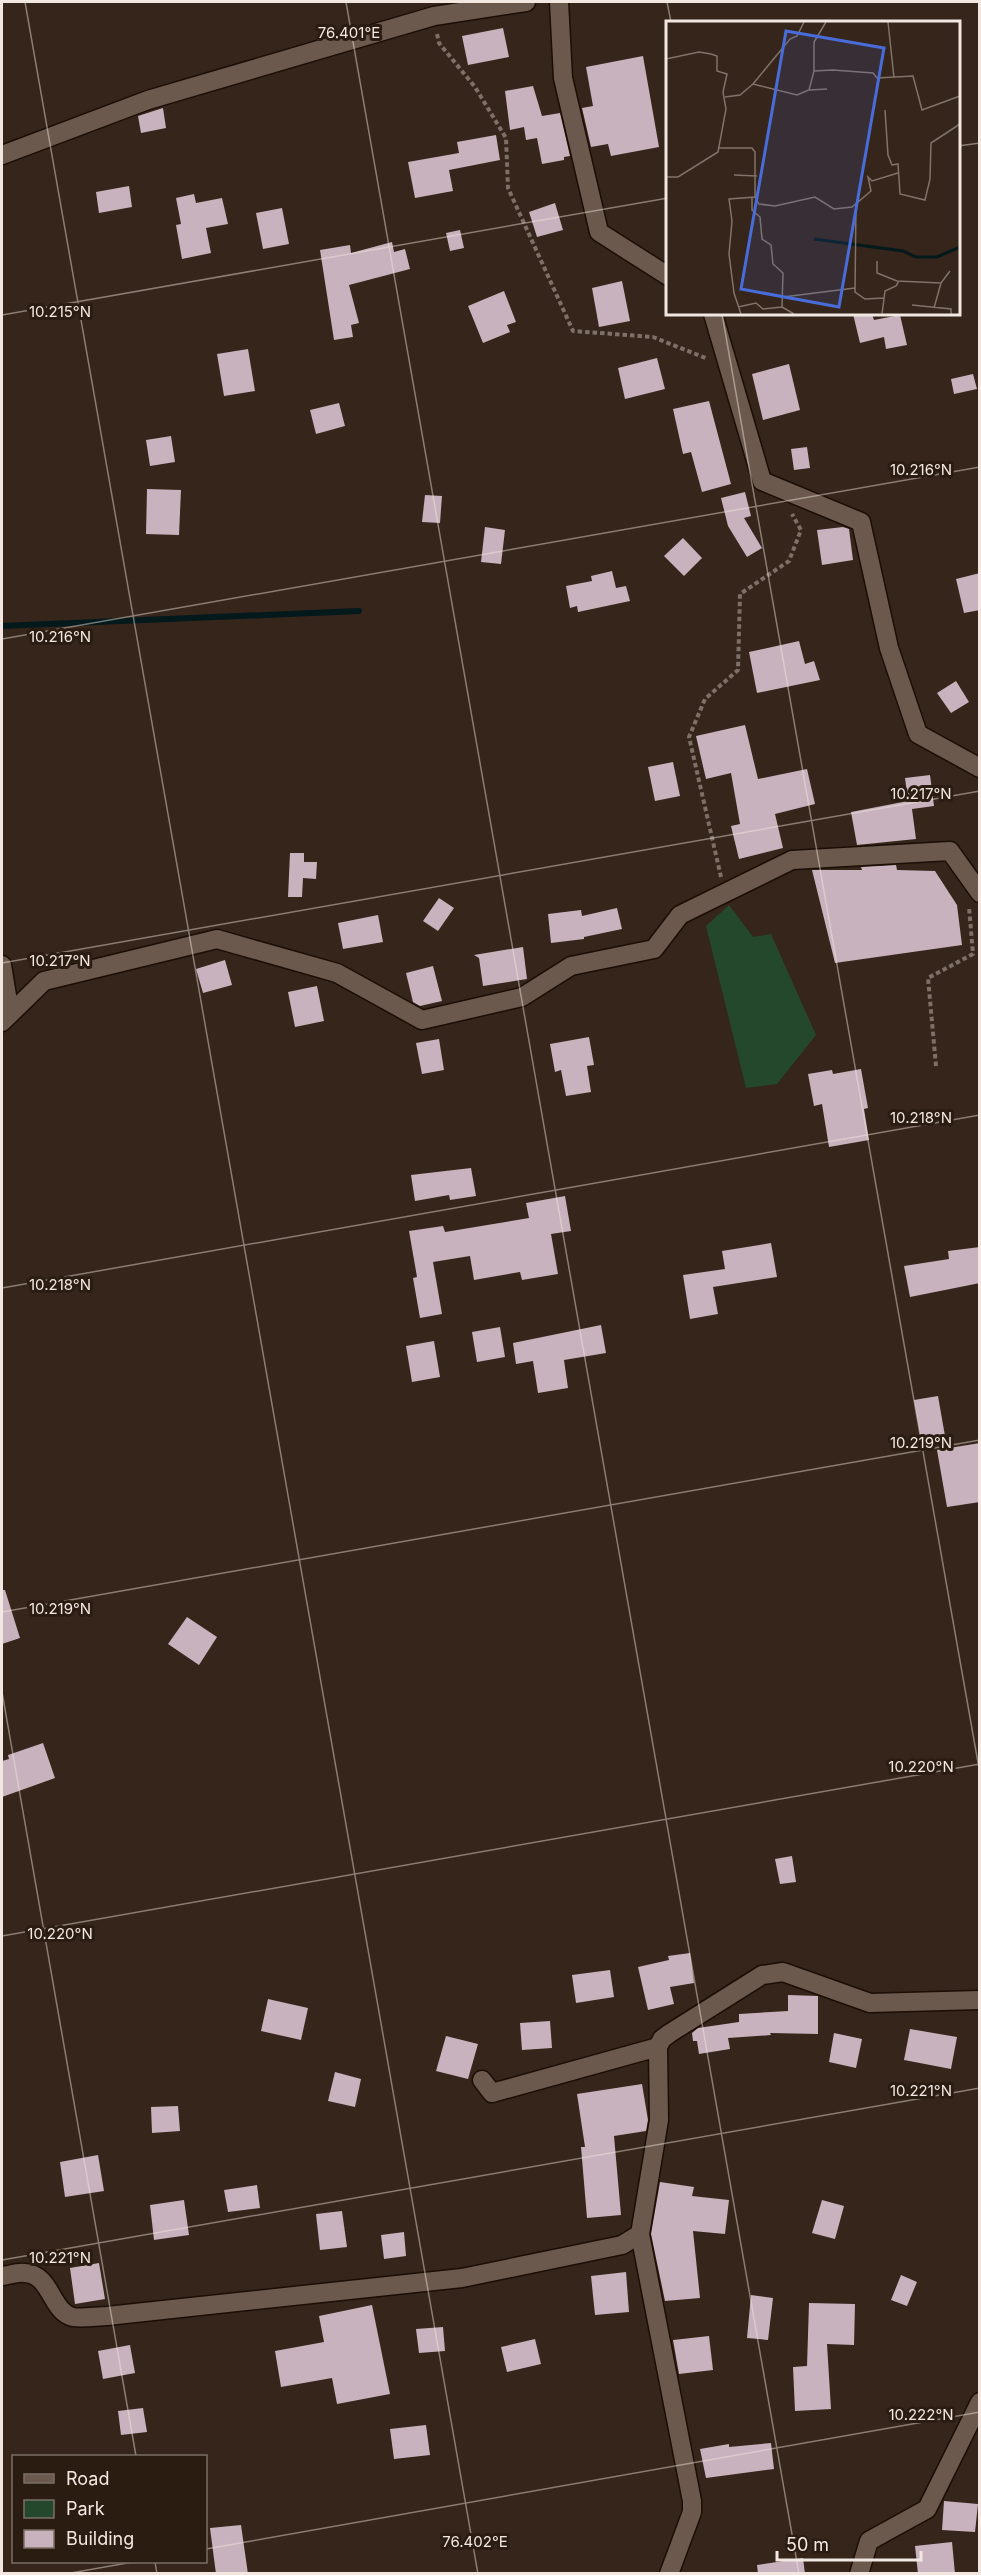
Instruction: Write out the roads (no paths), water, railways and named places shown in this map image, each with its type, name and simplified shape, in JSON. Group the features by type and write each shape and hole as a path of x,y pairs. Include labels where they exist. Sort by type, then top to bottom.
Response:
{"street":[{"path":"2,156 148,100 434,16 526,2"},
{"path":"559,2 563,78 599,232 666,275"},
{"path":"713,315 762,481 861,522 889,648 918,734 980,768"},
{"path":"6,1018 44,981 217,939 337,972 422,1020 522,997 571,966 654,949 680,915 792,860 950,851 980,893"},
{"path":"2,965 6,1018"},
{"path":"669,2574 692,2512 692,2501 640,2234 659,2120 658,2047 662,2039 762,1975 771,1972 783,1972 870,2003 980,2000"},
{"path":"482,2080 492,2093 658,2047"},
{"path":"2,2276 25,2272 34,2275 43,2282 64,2312 73,2317 107,2316 462,2278 622,2245 640,2234"},
{"path":"859,2574 869,2541 927,2509 980,2402"}],"waterway":[{"path":"2,626 359,611"}]}
